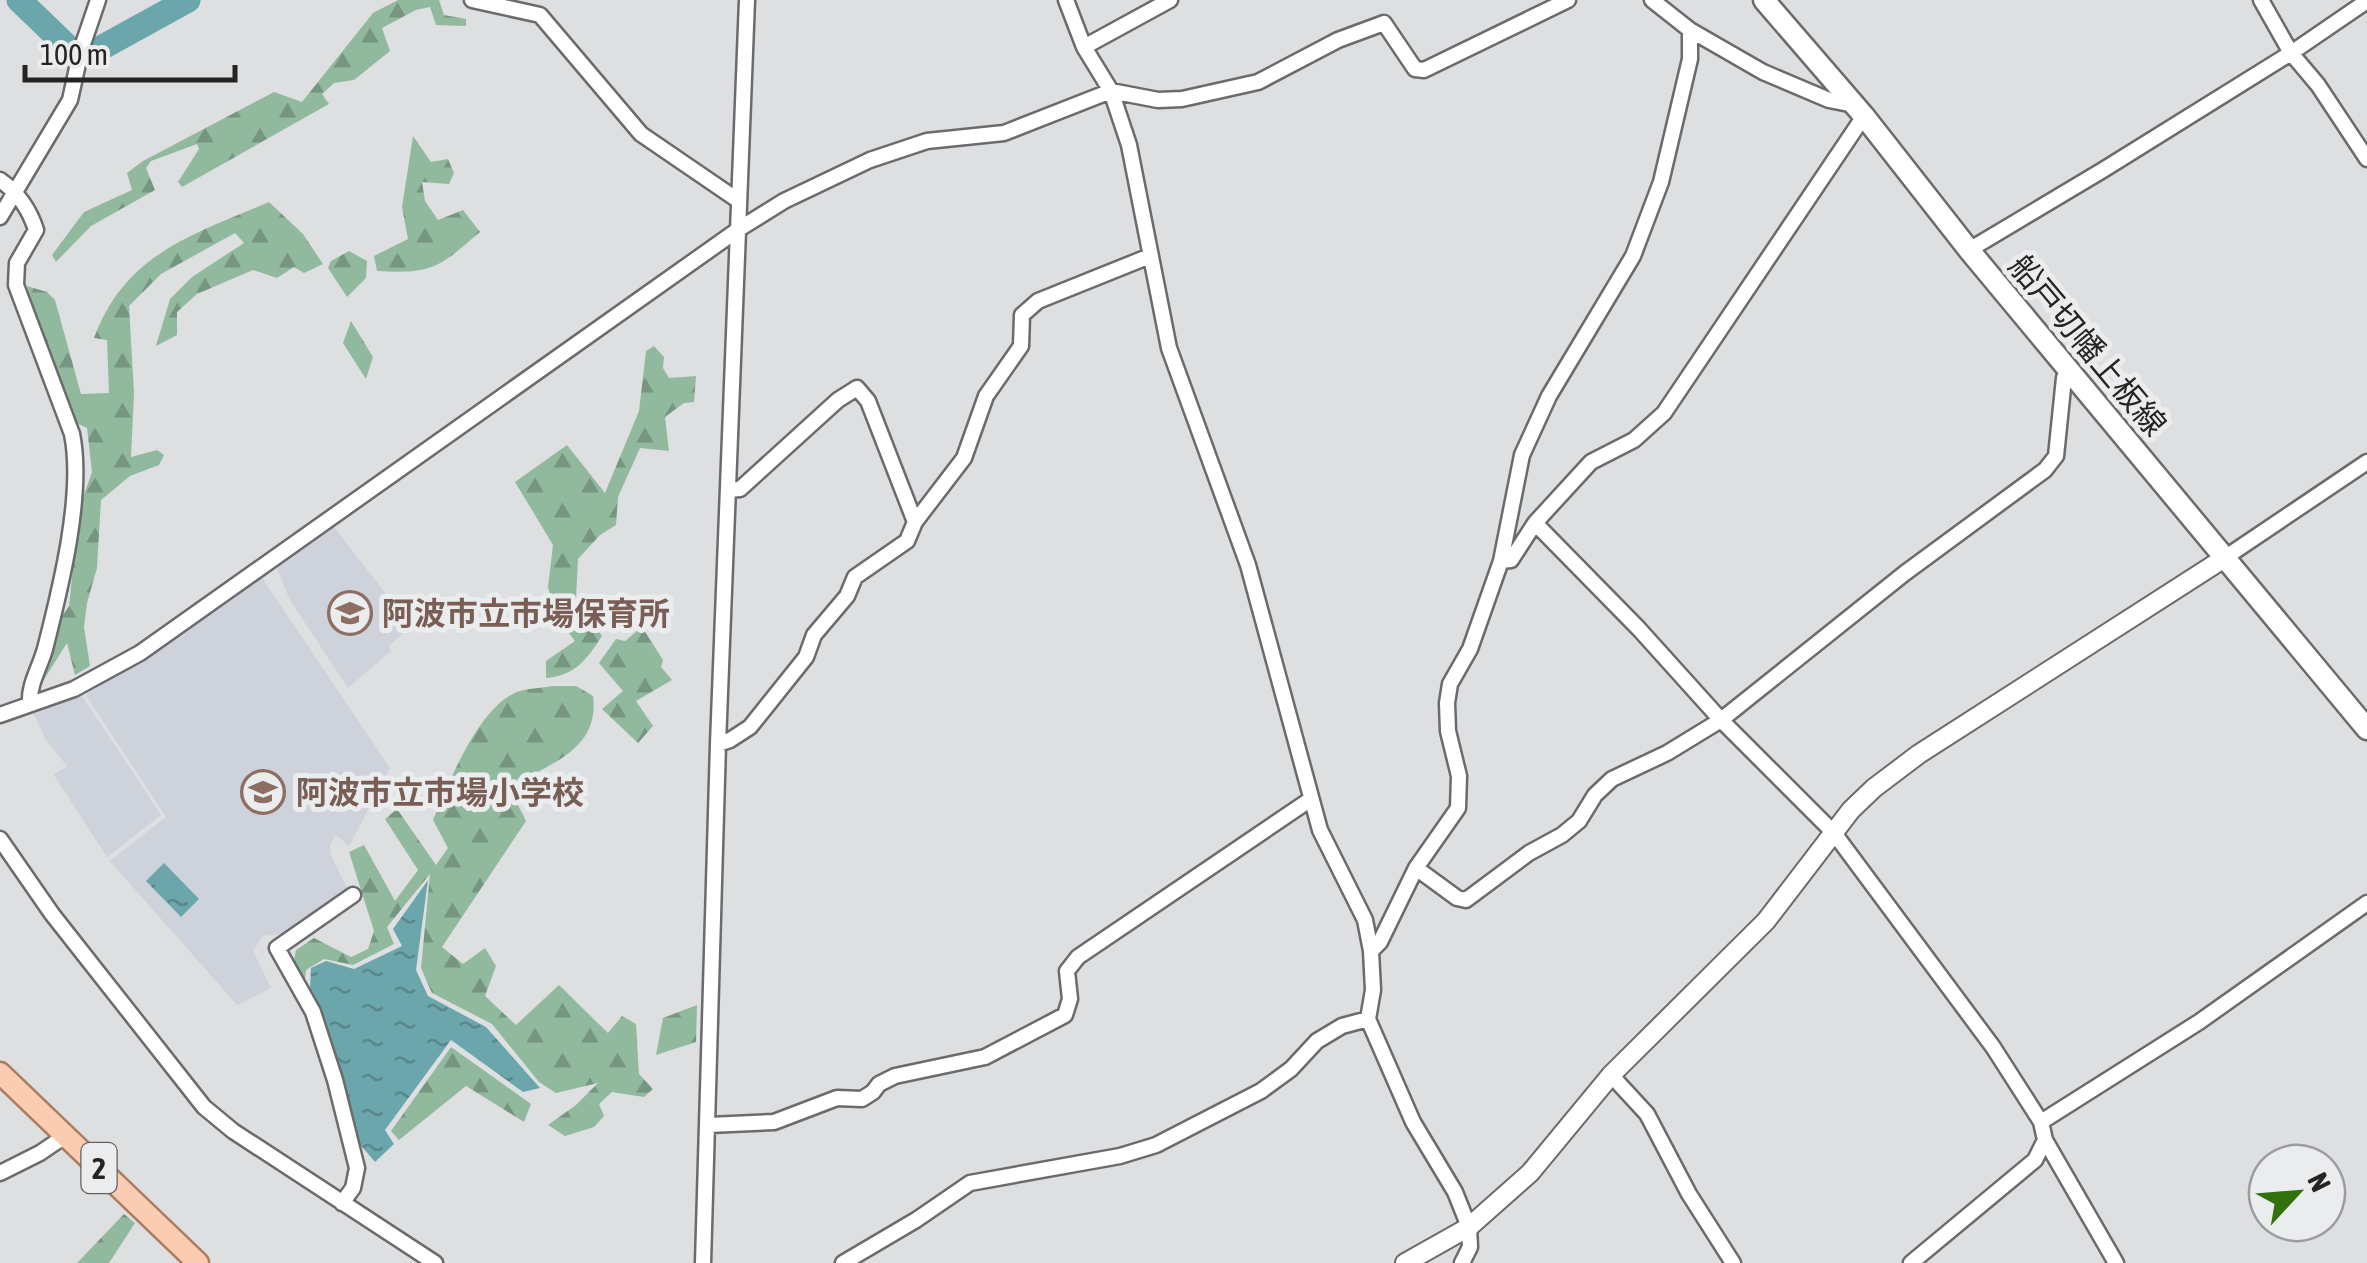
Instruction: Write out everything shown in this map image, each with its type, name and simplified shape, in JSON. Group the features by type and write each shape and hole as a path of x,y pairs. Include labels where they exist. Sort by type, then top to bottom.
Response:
{"main road":[{"name":"船戸切幡上板線","path":"1764,0 1860,110 1969,250 2367,729"},
{"name":"2","path":"0,1073 198,1263"}],"street":[{"path":"0,218 70,100 98,0"},
{"path":"472,0 540,15 641,134 738,202"},
{"path":"703,1263 718,744 747,0"},
{"path":"1066,0 1084,47 1111,91 1129,146 1169,348 1248,565 1320,830 1365,920 1373,990 1368,1019 1413,1122 1454,1192 1468,1227 1470,1247 1462,1263"},
{"path":"1084,47 1170,0"},
{"path":"0,715 74,689 140,653 738,229 870,160 927,141 1004,133 1111,91 1158,100 1182,100 1258,82 1328,44 1384,23 1415,69 1424,70 1568,0"},
{"path":"1501,561 1511,560 1535,522 1591,462 1634,440 1664,412 1860,110 1763,72 1690,30 1669,5 1652,0"},
{"path":"2262,0 2290,53 2318,85 2367,159"},
{"path":"1969,250 2290,53 2367,1"},
{"path":"1371,950 1380,942 1416,868 1458,808 1459,776 1448,731 1450,684 1470,649 1501,561 1522,455 1549,396 1633,256 1662,182 1690,59 1690,30"},
{"path":"0,180 14,190 36,230 17,263 16,285 72,434 76,458 76,483 55,610 42,662 28,693 30,704"},
{"path":"718,744 750,727 806,657 814,634 847,596 855,577 908,541 915,522 964,458 986,396 1020,346 1022,316 1038,301 1150,256"},
{"path":"1416,868 1466,900 1529,854 1562,836 1579,821 1595,794 1612,780 1721,720 1905,573 2045,470 2056,456 2068,368"},
{"path":"728,490 740,489 838,400 857,388 868,401 915,522"},
{"path":"1405,1263 1468,1227 1530,1174 1611,1076 1766,921 1852,810 1874,788 2367,462"},
{"path":"1535,522 1834,834 1993,1047 2041,1122 2045,1140 2116,1263"},
{"path":"709,1125 788,1119 837,1098 862,1099 895,1076 985,1057 1004,1049 1066,1015 1070,1000 1066,972 1078,958 1311,799"},
{"path":"0,839 52,914 204,1107 233,1131 435,1263"},
{"path":"342,1203 353,1188 357,1168 336,1080 313,1012 277,948 353,895"},
{"path":"2041,1122 2199,1022 2367,903"},
{"path":"844,1263 970,1183 1120,1156 1156,1145 1261,1091 1291,1069 1317,1041 1342,1026 1368,1019"},
{"path":"1611,1076 1647,1114 1689,1194 1733,1263"},
{"path":"0,1173 65,1136"},
{"path":"1911,1263 2035,1160 2045,1140"}],"shaded area":[{"name":"阿波市立市場保育所","path":"333,526 411,626 389,646 391,651 348,688 290,600 275,564"},
{"name":"阿波市立市場小学校","path":"262,578 390,768 349,846 336,835 330,844 330,853 347,888 283,934 263,936 253,951 271,988 237,1005 110,861 166,817 86,695 239,589"},
{"path":"82,696 161,815 107,857 54,775 67,766 46,740 34,714"}],"green space":[{"path":"398,0 439,0 444,15 466,19 466,26 436,25 430,7 382,28 390,51 354,80 334,83 322,94 329,104 182,187 178,182 199,149 197,144 151,161 146,168 155,190 91,226 56,262 52,255 84,212 132,190 127,173 274,92 302,102 373,13"},
{"path":"413,136 431,162 448,159 454,173 449,184 422,182 425,201 438,220 463,210 480,232 434,266 377,271 374,256 408,239 402,207"},
{"path":"269,202 303,234 323,264 304,273 294,267 277,278 253,270 197,294 177,312 177,335 156,346 170,299 192,277 244,243 235,233 161,274 129,306 134,393 131,457 157,450 164,455 159,465 130,476 101,500 97,568 84,627 90,666 75,675 67,643 38,689 57,624 69,606 79,509 92,472 87,428 74,422 27,286 47,292 55,300 81,394 109,393 107,340 94,338 124,286 165,250"},
{"path":"349,251 367,261 366,278 347,297 328,268 331,261"},
{"path":"351,321 373,357 366,379 343,343"},
{"path":"654,346 664,357 663,368 669,378 696,376 694,402 684,403 665,417 669,451 640,448 618,497 616,525 600,535 578,559 576,599 602,636 579,665 565,674 546,678 546,661 575,641 555,615 548,587 553,545 515,482 567,445 605,493 639,411 646,351"},
{"path":"642,627 663,660 661,667 672,680 636,701 653,726 638,743 602,709 623,691 599,663 616,639 625,641"},
{"path":"576,686 593,696 588,730 569,753 509,787 526,821 442,947 463,964 485,948 496,966 485,996 516,1025 559,985 608,1033 622,1016 636,1024 639,1074 653,1089 644,1097 612,1092 599,1104 604,1116 594,1127 565,1136 548,1125 598,1083 556,1093 539,1082 492,1024 432,993 421,968 430,874 387,927 394,944 353,965 324,959 306,970 304,987 293,965 296,950 314,938 351,957 368,949 374,931 349,852 364,845 395,901 418,870 385,819 397,809 436,865 448,848 433,820 467,746 491,711 505,699 520,691"},
{"path":"697,1005 696,1042 656,1055 663,1018"},
{"path":"451,1047 531,1104 524,1122 466,1086 399,1140 391,1131"},
{"path":"124,1214 135,1223 109,1263 77,1263"}],"water":[{"path":"164,863 199,899 181,917 146,881"},
{"path":"428,880 416,970 428,996 486,1027 540,1088 523,1092 451,1040 385,1130 394,1144 375,1162 357,1141 341,1076 310,988 311,968 326,961 354,969 402,946 393,929"}],"waterway":[{"path":"19,0 73,52"},
{"path":"90,54 188,0"}],"place":[{"name":"阿波市立市場保育所","path":"350,613"},
{"name":"阿波市立市場小学校","path":"263,792"}]}
